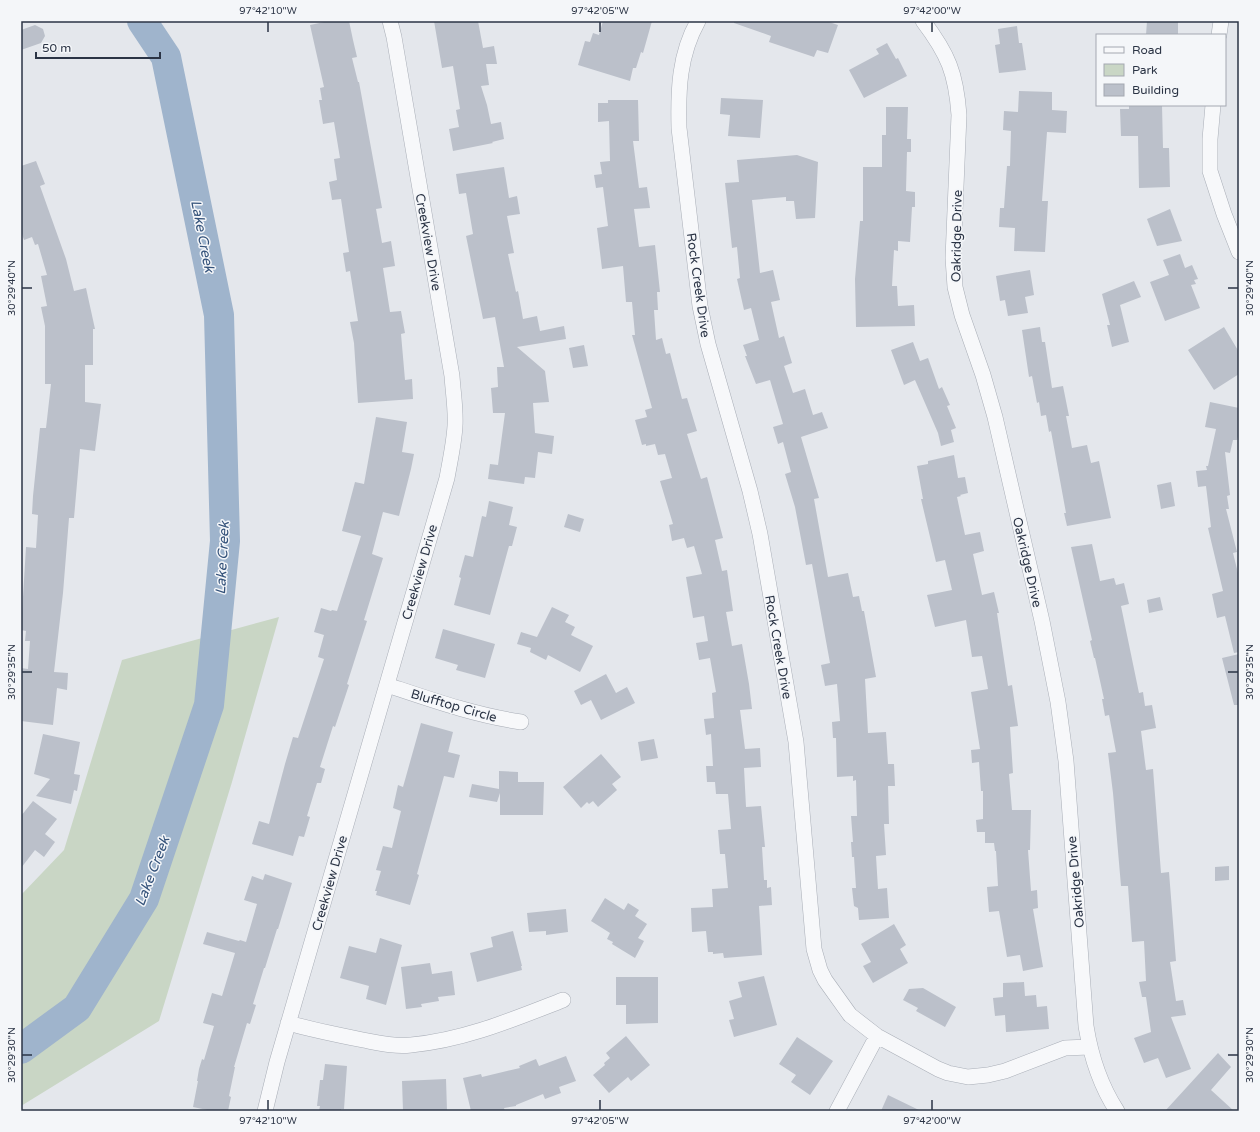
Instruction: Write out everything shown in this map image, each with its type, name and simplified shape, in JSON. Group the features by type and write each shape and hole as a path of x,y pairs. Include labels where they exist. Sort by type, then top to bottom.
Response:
{"street":[{"name":"Creekview Drive","path":"265,1111 288,1023 447,478 452,453 455,425 452,376 397,52 390,21"},
{"name":"Rock Creek Drive","path":"698,21 685,54 681,69 678,98 679,128 700,306 708,344 750,491 762,542 796,742 814,948 820,970 825,980 850,1015 876,1036 948,1073 968,1077 988,1076 1065,1048 1090,1047"},
{"name":"Oakridge Drive","path":"923,21 945,53 953,73 958,93 959,115 952,258 955,287 962,315 983,375 995,417 1042,621 1058,702 1066,761 1086,1026 1097,1072 1108,1097 1117,1111"},
{"path":"1219,34 1221,21"},
{"path":"1213,106 1210,139 1210,171 1224,214 1239,252"},
{"name":"Blufftop Circle","path":"387,685 453,708 493,718 521,722"},
{"path":"288,1023 321,1032 389,1045 410,1045 475,1032 564,1000"},
{"path":"837,1111 876,1036"}],"green space":[{"path":"279,617 232,782 159,1021 21,1106 21,895 64,850 122,660"}],"building":[{"path":"329,21 349,21 357,57 352,58 359,82 382,208 376,209 382,243 391,241 395,266 383,268 390,312 401,311 405,333 401,334 405,380 412,379 413,399 358,403 354,343 350,322 358,321 350,271 346,272 343,253 349,252 341,199 332,200 329,182 337,180 334,159 340,158 334,122 323,124 319,100 322,100 320,88 324,87 310,25"},
{"path":"434,21 478,21 483,48 494,46 497,64 486,64 489,85 481,86 491,124 501,122 504,139 492,142 493,143 453,151 449,129 459,127 456,110 460,109 453,66 442,68"},
{"path":"603,21 652,21 643,53 641,52 636,68 633,68 630,81 578,65 585,41 590,42 593,33 599,35"},
{"path":"734,21 826,21 838,25 828,53 817,50 814,57 769,42 771,36 734,23"},
{"path":"1147,21 1178,21 1178,34 1146,34"},
{"path":"35,25 43,29 45,36 41,43 21,50 21,30"},
{"path":"1017,26 1019,43 1022,43 1026,70 999,73 995,45 1000,44 998,29"},
{"path":"887,43 896,59 898,58 907,76 864,98 849,70 879,54 876,49"},
{"path":"1019,91 1052,92 1052,110 1067,111 1066,133 1047,132 1042,201 1048,201 1045,252 1014,251 1015,228 999,227 1000,208 1004,208 1007,166 1010,166 1011,131 1003,130 1004,111 1018,112"},
{"path":"721,98 763,100 760,138 728,136 730,115 720,114"},
{"path":"608,100 638,100 639,141 633,141 639,188 647,187 650,208 634,209 639,247 655,245 660,292 657,292 658,310 654,310 656,340 662,338 666,354 670,353 682,399 687,398 697,431 687,434 701,479 707,477 723,538 715,540 722,571 727,570 733,611 726,612 732,646 742,644 752,709 740,710 745,749 760,748 761,767 744,768 746,807 761,806 765,847 762,847 764,880 767,880 767,888 771,887 772,905 759,906 762,955 724,958 723,953 713,954 713,952 708,952 706,931 692,932 691,908 713,907 712,889 728,888 725,854 720,854 718,830 731,829 728,794 716,794 715,782 707,782 706,766 713,766 711,734 706,735 704,719 714,718 712,693 716,692 710,658 699,660 696,643 708,641 704,616 693,618 686,577 702,574 694,546 687,548 684,538 672,541 669,525 673,524 660,481 672,478 665,454 658,455 655,444 646,446 646,444 642,445 635,420 647,417 645,410 652,408 632,335 635,335 632,302 626,302 623,266 602,269 597,228 608,226 603,187 596,188 594,175 602,174 600,162 610,161 609,121 598,122 598,103 608,103"},
{"path":"1129,106 1162,106 1163,148 1169,148 1170,187 1139,188 1138,136 1121,136 1120,109 1129,109"},
{"path":"886,107 908,107 907,139 911,139 911,152 907,152 906,191 915,192 915,207 912,207 910,242 898,241 898,251 894,250 892,286 897,286 898,306 914,305 915,326 856,327 855,279 860,221 863,221 863,167 882,167 882,135 886,135"},
{"path":"797,155 818,162 815,218 796,219 794,201 786,201 786,197 752,200 760,273 773,270 780,300 771,302 779,338 784,336 792,363 784,366 793,393 805,389 813,415 822,412 828,428 801,437 819,498 814,499 828,577 848,573 853,597 859,596 862,611 864,611 876,677 865,679 868,733 886,732 888,764 894,764 895,786 888,786 889,824 884,824 886,855 876,856 878,889 887,888 889,918 859,920 858,908 854,906 852,888 856,888 854,857 852,857 851,842 853,842 851,816 857,816 856,780 853,781 853,776 837,777 836,738 833,738 832,722 840,721 837,684 825,686 821,665 830,663 812,564 806,565 795,507 785,474 791,472 783,442 778,444 773,427 783,424 770,380 756,384 745,356 747,356 743,345 759,340 751,308 744,310 737,279 740,278 737,247 732,248 725,183 739,182 737,160"},
{"path":"36,161 45,184 40,186 66,259 74,291 86,288 95,329 93,329 93,365 85,365 85,402 101,404 95,451 80,449 74,518 69,518 63,593 54,672 68,673 67,690 57,688 53,725 21,721 21,668 28,669 30,641 25,641 26,631 21,630 26,547 36,548 38,515 32,514 33,496 40,428 46,428 51,384 45,384 45,326 41,307 47,306 41,276 47,275 38,244 35,245 32,237 24,240 21,231 21,166"},
{"path":"504,167 509,198 517,196 520,214 507,216 514,253 508,254 516,292 518,291 523,319 537,316 540,331 564,326 566,339 517,347 545,371 549,402 533,403 535,433 554,436 552,454 538,452 535,478 525,477 524,484 488,479 490,464 498,465 505,413 493,413 491,388 498,387 497,367 504,367 495,317 483,319 466,236 473,234 466,193 459,194 456,174"},
{"path":"1170,209 1182,241 1157,246 1147,219"},
{"path":"1180,254 1185,268 1192,265 1198,279 1194,280 1196,284 1191,285 1200,308 1165,321 1150,282 1169,275 1163,260"},
{"path":"1030,270 1034,295 1025,297 1028,313 1008,316 1005,300 1000,301 996,276"},
{"path":"1134,281 1141,297 1120,305 1129,342 1112,347 1107,325 1110,325 1102,294"},
{"path":"1040,327 1042,342 1045,342 1052,388 1063,386 1069,416 1066,416 1072,448 1087,445 1091,463 1099,461 1111,518 1067,526 1051,431 1049,432 1046,415 1041,416 1032,376 1029,377 1022,330"},
{"path":"1224,327 1239,352 1239,374 1214,390 1188,350"},
{"path":"913,342 920,361 928,358 939,389 942,387 950,405 947,406 956,428 951,430 954,442 941,446 938,433 915,380 904,385 891,350"},
{"path":"584,345 588,366 573,368 569,348"},
{"path":"1210,402 1239,408 1239,433 1237,440 1233,440 1230,453 1225,452 1230,495 1227,496 1229,509 1226,509 1237,552 1233,553 1239,577 1239,652 1234,653 1225,616 1217,618 1212,594 1223,591 1208,528 1211,527 1206,486 1198,487 1196,471 1207,470 1206,466 1208,466 1216,429 1205,427"},
{"path":"376,417 407,422 402,452 414,454 399,516 383,512 372,554 383,558 364,620 367,621 347,684 349,685 335,727 333,726 320,767 325,769 321,783 317,783 307,816 310,817 304,837 299,836 293,856 252,844 259,821 269,824 293,737 298,738 324,659 318,657 324,635 314,632 321,608 337,611 361,536 342,531 355,482 364,484"},
{"path":"954,455 958,478 965,477 968,493 957,497 965,535 980,532 984,551 973,554 982,595 994,592 999,613 997,613 1008,686 1012,685 1018,726 1010,727 1013,773 1009,774 1012,810 1031,810 1030,850 1028,850 1031,891 1037,890 1038,908 1033,909 1043,967 1023,971 1020,955 1007,957 999,911 989,912 987,887 998,886 996,851 994,843 985,843 985,832 977,832 976,820 983,819 983,791 981,791 979,762 972,763 971,750 980,749 971,692 988,689 982,656 972,657 966,620 935,627 927,595 952,590 945,560 936,562 921,499 923,499 917,466 928,464 928,461"},
{"path":"1171,482 1175,506 1161,509 1157,485"},
{"path":"489,501 513,507 509,525 517,527 512,546 509,546 490,615 454,605 465,555 473,557 482,516 486,517"},
{"path":"568,514 584,519 580,532 564,527"},
{"path":"1092,544 1100,581 1114,578 1116,585 1124,583 1129,604 1121,606 1139,693 1143,692 1145,706 1152,705 1156,728 1141,731 1146,770 1153,769 1161,873 1169,872 1176,961 1170,962 1176,1001 1183,1000 1186,1015 1171,1017 1191,1069 1166,1078 1158,1058 1144,1063 1134,1038 1151,1032 1146,997 1142,997 1139,982 1146,981 1144,941 1132,942 1128,886 1121,886 1108,753 1116,752 1109,715 1105,716 1102,699 1104,699 1090,641 1092,640 1071,547"},
{"path":"1160,597 1163,610 1149,613 1147,600"},
{"path":"552,607 569,615 565,622 575,627 571,635 593,646 580,672 548,655 546,660 530,652 531,648 517,644 521,632 537,637"},
{"path":"443,629 495,644 485,678 456,670 458,665 435,658"},
{"path":"1239,654 1239,705 1234,705 1222,658"},
{"path":"606,674 616,693 627,687 635,703 601,720 591,700 581,705 574,691"},
{"path":"421,723 453,732 448,752 460,755 454,778 444,776 410,905 376,895 377,891 375,891 381,871 376,870 383,846 392,848 401,811 393,808 398,785 403,787"},
{"path":"43,734 80,742 74,774 80,775 77,791 74,790 71,804 36,796 50,779 34,774"},
{"path":"654,739 658,758 641,761 638,742"},
{"path":"601,754 621,777 612,784 617,790 598,807 593,801 589,804 587,802 581,808 563,787"},
{"path":"499,771 518,772 518,782 544,782 543,815 500,815 500,793 497,802 469,797 472,784 499,789"},
{"path":"33,801 57,819 45,834 55,842 44,857 35,850 21,868 21,816"},
{"path":"1229,866 1229,880 1215,881 1215,867"},
{"path":"265,874 292,883 253,1004 256,1005 250,1024 247,1023 234,1067 228,1111 212,1111 193,1107 199,1069 202,1059 204,1060 214,1026 203,1023 212,993 222,996 235,953 203,944 207,932 246,942 257,904 244,900 252,876 263,880"},
{"path":"605,898 624,910 628,903 639,910 635,916 647,924 638,938 644,941 635,958 612,944 613,942 607,939 610,933 591,921"},
{"path":"566,909 568,932 546,935 546,931 529,932 527,913"},
{"path":"894,924 906,945 900,949 908,963 873,983 863,966 871,962 861,944"},
{"path":"513,931 522,970 477,982 470,953 493,947 491,937"},
{"path":"380,938 402,945 386,1005 366,999 369,986 340,978 349,946 376,953"},
{"path":"430,963 432,974 452,971 455,995 438,997 439,1001 421,1004 422,1007 406,1009 401,967"},
{"path":"764,976 777,1025 734,1037 729,1020 734,1019 729,1001 742,997 738,982"},
{"path":"616,977 658,977 658,1023 626,1024 626,1005 616,1005"},
{"path":"1024,982 1025,996 1036,995 1037,1007 1047,1006 1049,1029 1006,1032 1005,1015 995,1016 993,998 1003,997 1003,983"},
{"path":"923,988 956,1007 945,1027 916,1011 918,1008 903,1000 909,989"},
{"path":"626,1036 650,1065 631,1081 628,1077 609,1093 593,1075 605,1065 604,1063 610,1058 606,1053"},
{"path":"797,1037 833,1061 810,1095 791,1082 796,1075 779,1064"},
{"path":"1218,1053 1231,1067 1211,1090 1234,1111 1165,1111"},
{"path":"566,1056 576,1081 559,1087 561,1093 545,1099 543,1094 516,1106 504,1108 505,1111 471,1111 463,1078 481,1074 482,1077 520,1068 519,1066 536,1059 539,1066"},
{"path":"325,1064 347,1066 344,1109 341,1109 341,1111 319,1111 320,1106 317,1106 320,1080 323,1080"},
{"path":"446,1079 447,1111 403,1111 402,1081"},
{"path":"888,1095 921,1111 881,1111"}],"waterway":[{"name":"Lake Creek","path":"21,1049 77,1008 144,899 209,705 225,541 219,315 166,57 142,21"}]}
